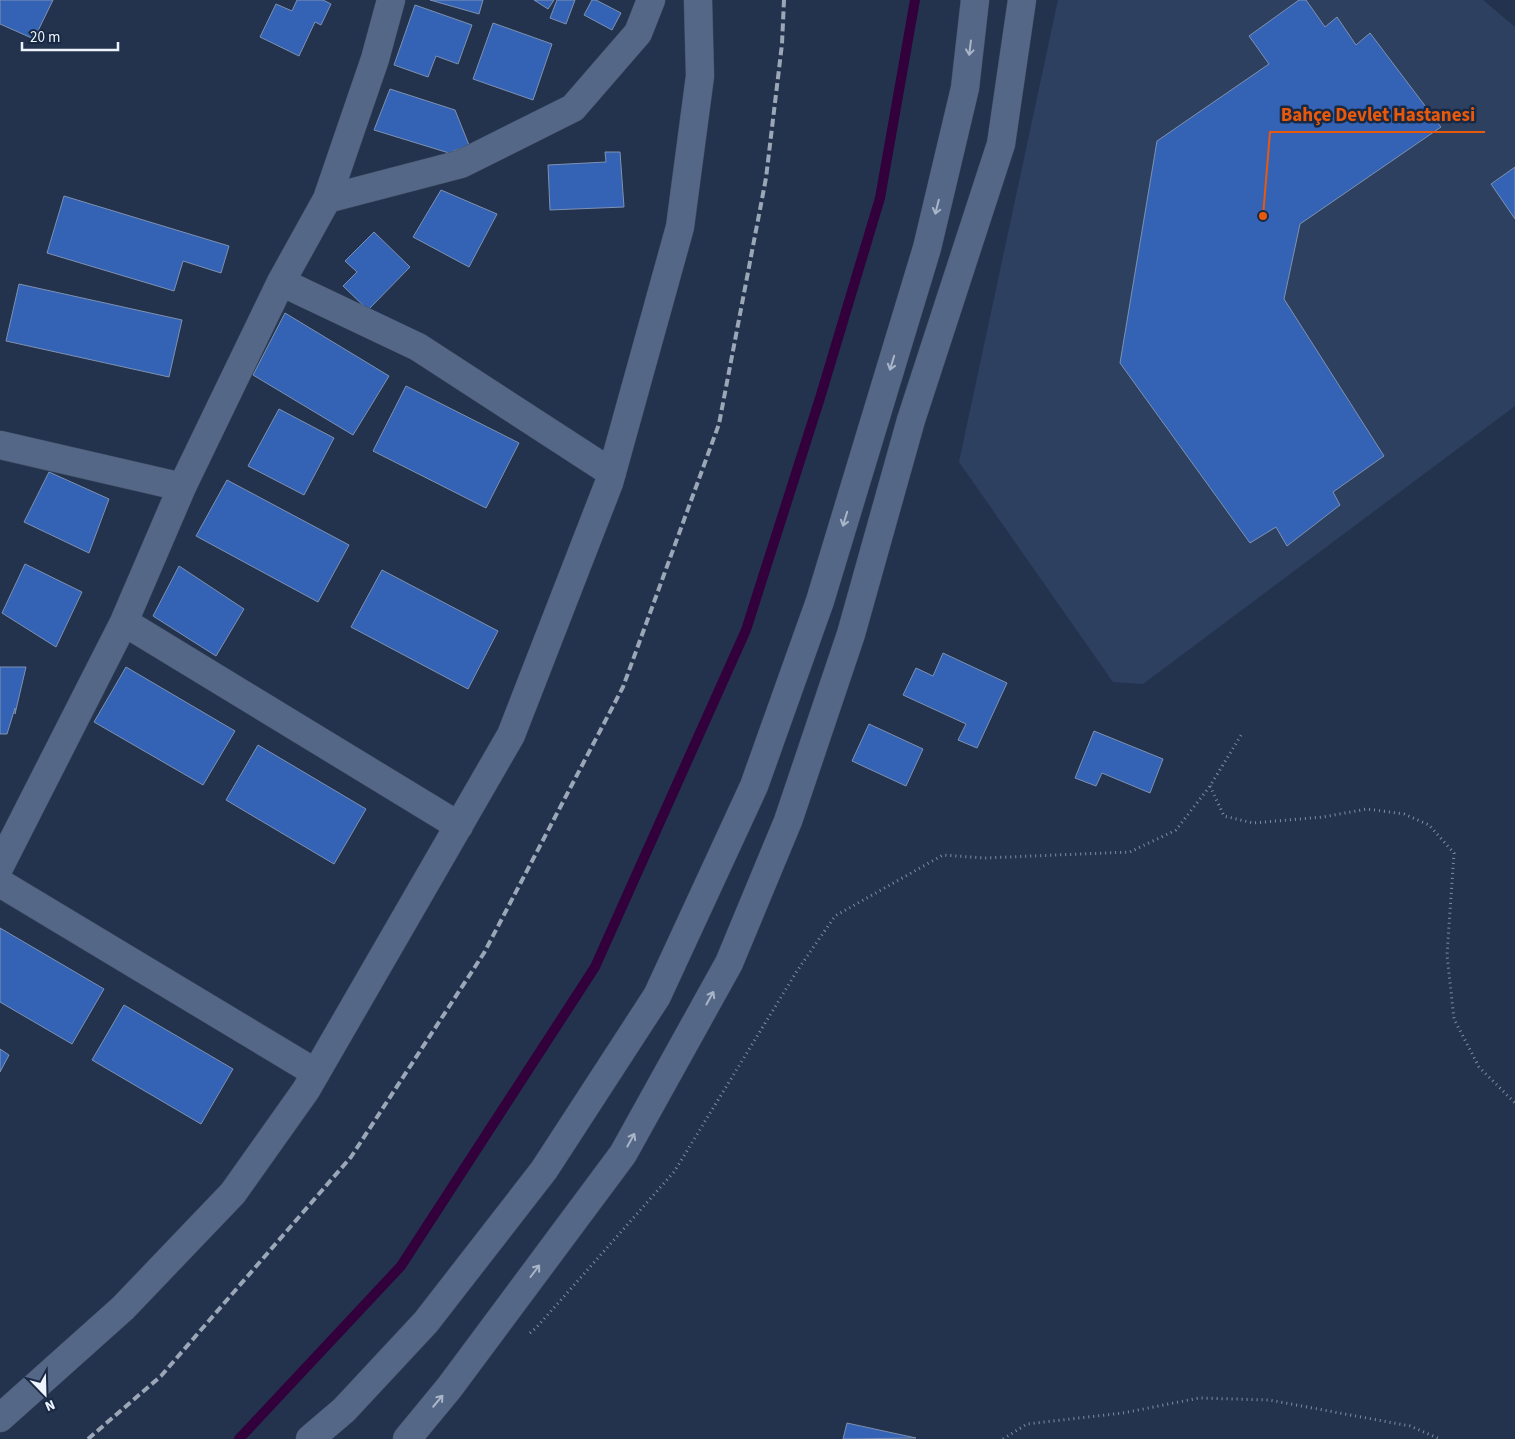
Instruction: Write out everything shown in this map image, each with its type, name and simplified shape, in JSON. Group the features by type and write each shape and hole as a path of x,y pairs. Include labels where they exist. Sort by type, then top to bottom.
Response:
{"street":[{"path":"0,866 124,622 182,487 281,282 327,199 375,59 391,0"},
{"path":"327,199 462,164 573,108 638,34 651,0"},
{"path":"0,1418 123,1308 233,1193 316,1073 510,735 612,473 680,227 700,76 698,0"},
{"path":"328,1434 344,1410 426,1322 544,1170 657,996 754,786 820,601 927,248 966,88 976,0"},
{"path":"407,1439 449,1388 623,1154 729,963 788,821 851,634 911,420 1001,144 1022,0"},
{"path":"281,282 418,347 612,473"},
{"path":"0,444 182,487"},
{"path":"124,622 459,826"},
{"path":"0,884 316,1073"}],"path":[{"path":"483,1342 512,1346 536,1328 674,1172 797,971 835,916 943,855 984,858 1130,852 1176,830 1210,786 1243,732"},
{"path":"1210,786 1224,816 1253,823 1324,817 1367,809 1404,814 1429,825 1454,853 1447,955 1454,1019 1479,1067 1515,1103"},
{"path":"1003,1439 1027,1424 1123,1413 1199,1398 1269,1400 1410,1426 1440,1439"}],"shaded area":[{"path":"1058,0 1483,0 1515,27 1515,406 1143,684 1113,682 959,462"}],"building":[{"path":"0,0 53,0 34,39 0,24"},
{"path":"297,0 323,0 331,4 321,25 315,22 299,56 260,37 276,4 292,11"},
{"path":"430,0 483,0 479,14"},
{"path":"534,0 554,0 548,9"},
{"path":"557,0 575,0 566,24 550,18"},
{"path":"592,0 596,0 621,13 612,30 584,15"},
{"path":"1299,0 1306,0 1325,27 1337,17 1356,45 1370,33 1441,127 1300,224 1284,299 1384,456 1333,492 1340,505 1287,546 1276,527 1250,543 1120,363 1157,141 1269,64 1249,36"},
{"path":"415,5 472,25 458,64 436,56 428,77 394,65"},
{"path":"493,23 552,44 533,100 473,79"},
{"path":"390,89 455,110 469,145 449,153 374,130"},
{"path":"605,152 620,152 624,207 550,210 548,165 606,162"},
{"path":"1515,167 1515,219 1491,184"},
{"path":"441,190 497,214 469,267 413,237"},
{"path":"64,196 229,246 221,273 183,261 174,291 47,253"},
{"path":"374,232 410,267 368,310 343,286 357,272 345,261"},
{"path":"19,284 182,320 169,377 6,341"},
{"path":"285,313 389,376 353,435 253,375"},
{"path":"406,386 519,443 486,508 373,451"},
{"path":"279,409 334,438 304,495 248,466"},
{"path":"49,472 109,499 89,553 24,522"},
{"path":"227,480 349,545 318,602 196,536"},
{"path":"25,564 82,592 56,647 2,613"},
{"path":"179,566 244,609 216,656 153,616"},
{"path":"382,570 498,631 468,689 351,627"},
{"path":"943,653 1007,683 977,748 958,740 966,724 903,695 916,668 933,676"},
{"path":"0,667 26,667 15,714 15,708 7,734 0,734"},
{"path":"126,667 235,731 203,785 94,722"},
{"path":"869,724 923,749 906,786 852,761"},
{"path":"1094,731 1163,759 1150,793 1102,773 1096,786 1075,778"},
{"path":"258,745 366,809 334,864 226,800"},
{"path":"0,928 104,989 72,1044 0,1002"},
{"path":"124,1005 233,1069 201,1124 92,1060"},
{"path":"0,1049 9,1055 0,1072"},
{"path":"847,1423 916,1438 843,1439"}],"waterway":[{"path":"239,1439 401,1266 595,967 746,630 820,398 880,198 915,0"}],"railway":[{"path":"88,1439 161,1376 351,1157 484,953 623,687 719,424 766,178 782,44 784,0"}],"place":[{"name":"Bahçe Devlet Hastanesi","path":"1263,216"}]}
